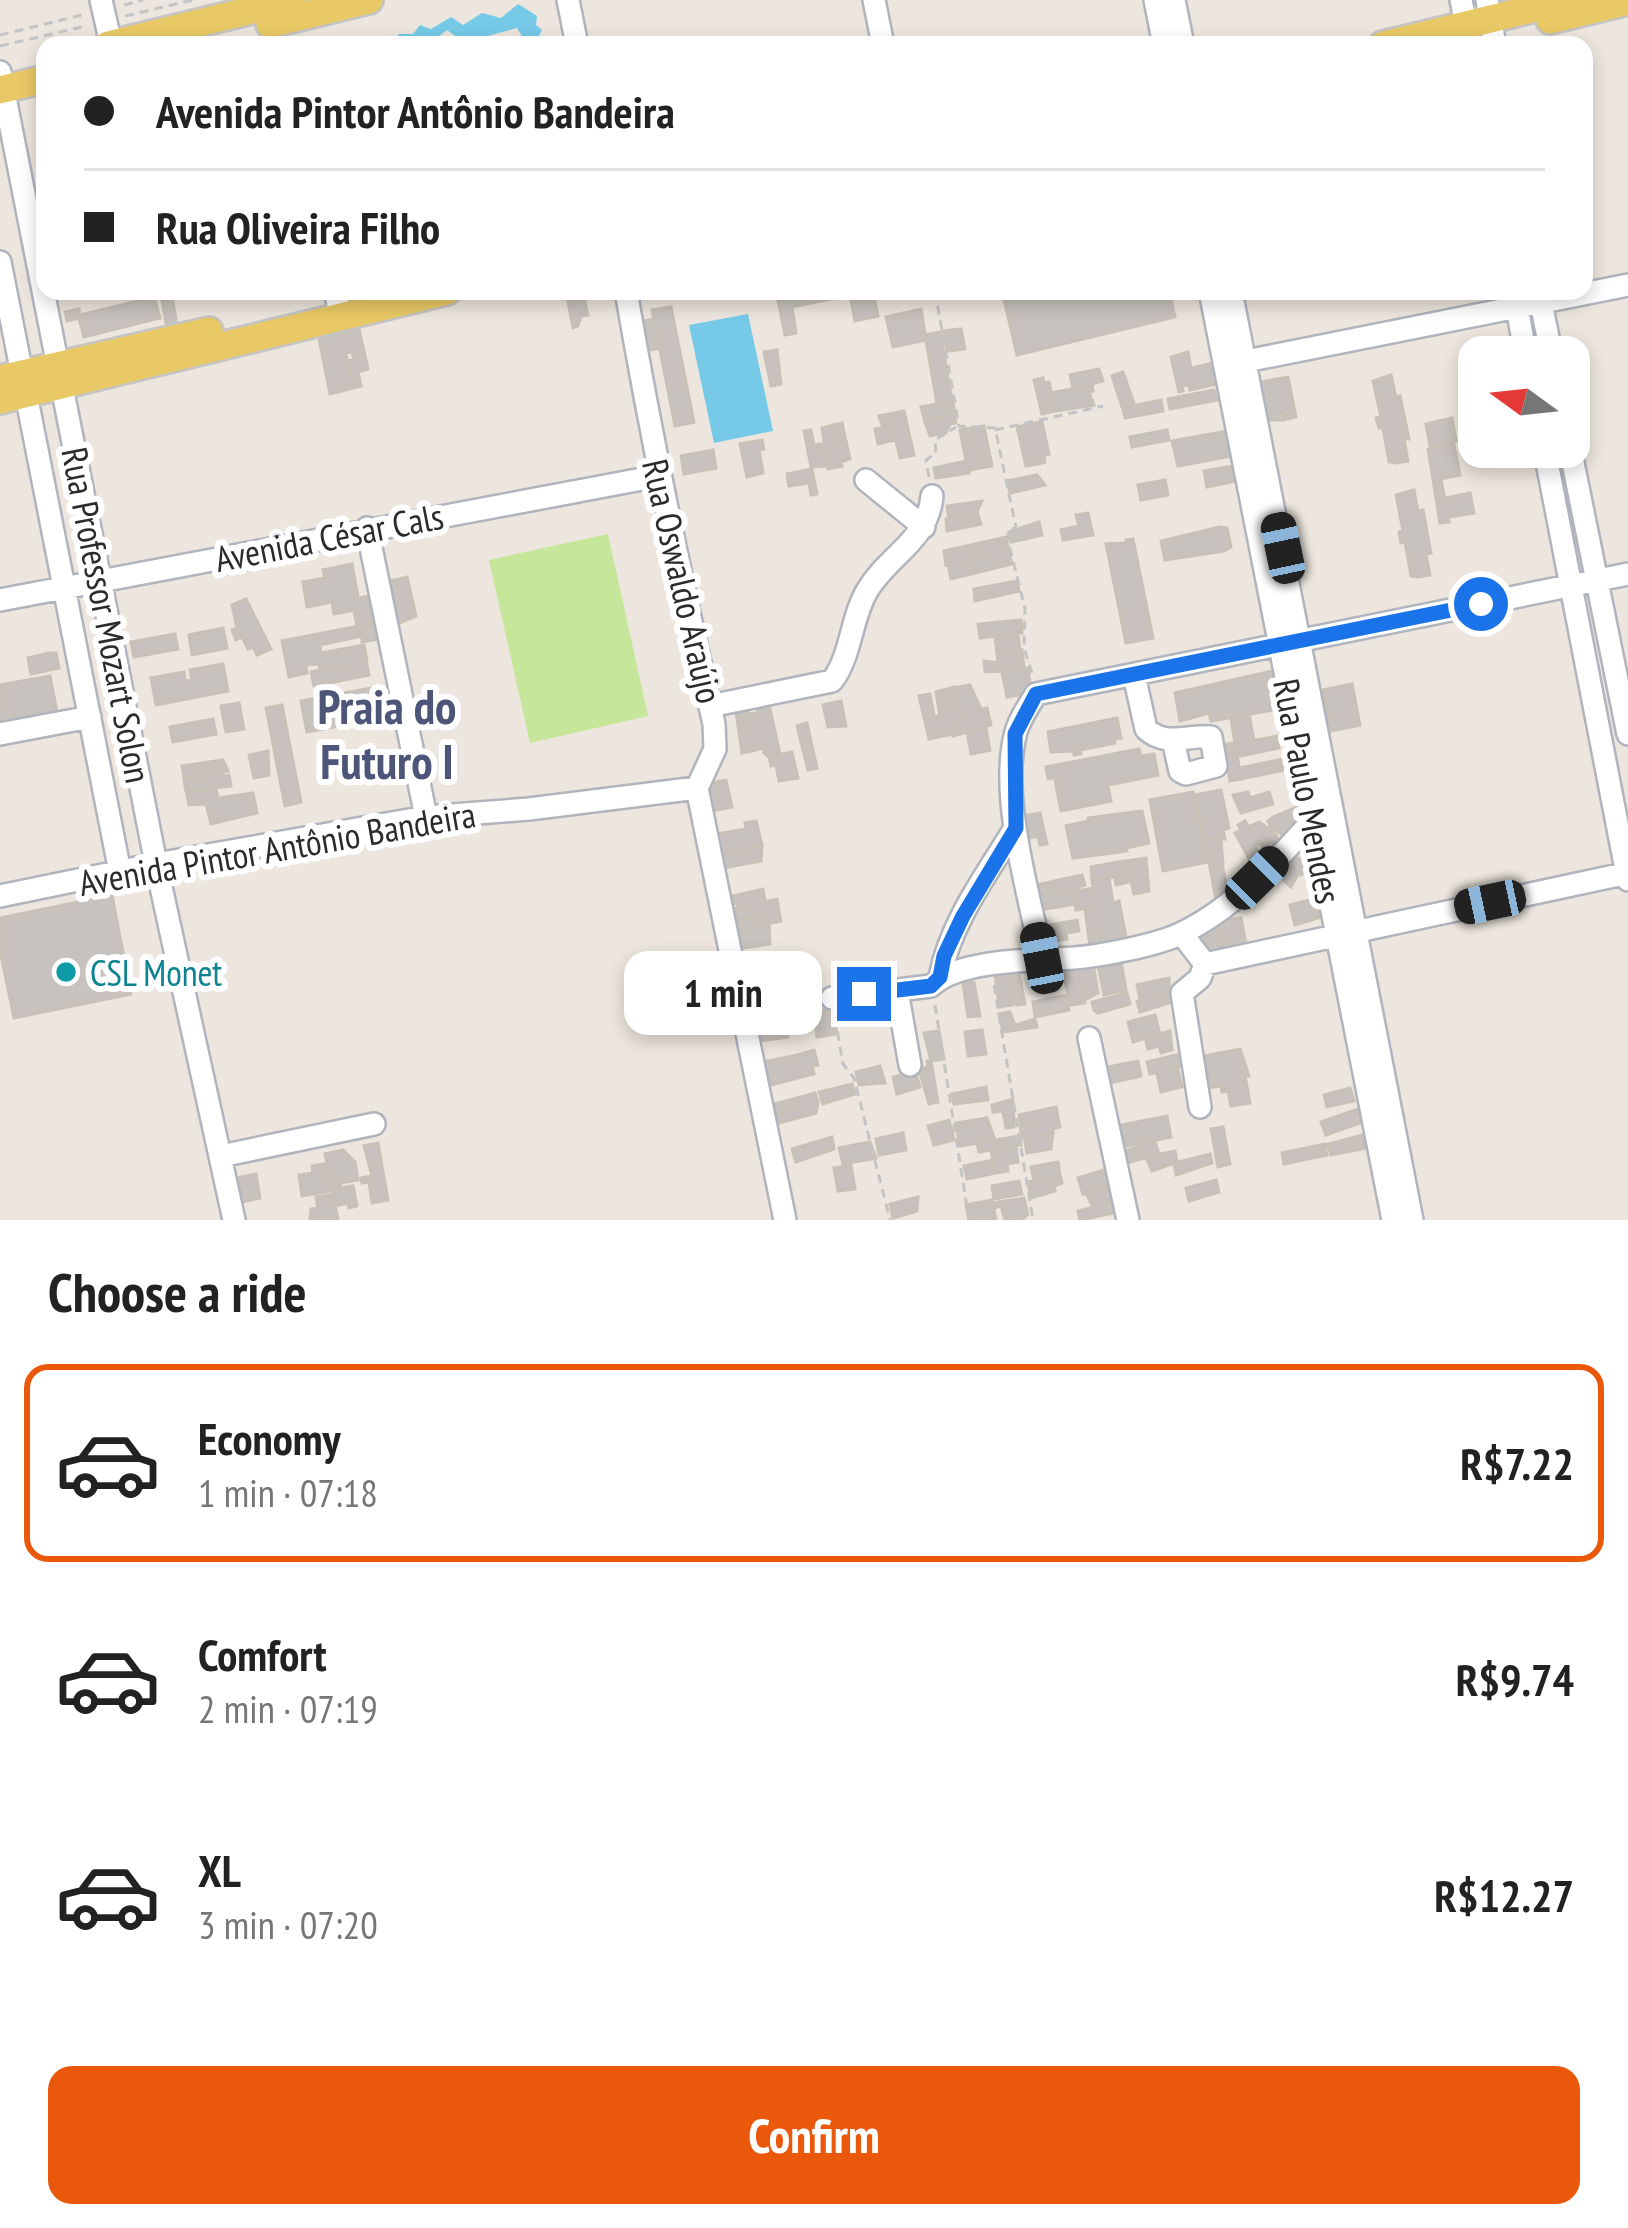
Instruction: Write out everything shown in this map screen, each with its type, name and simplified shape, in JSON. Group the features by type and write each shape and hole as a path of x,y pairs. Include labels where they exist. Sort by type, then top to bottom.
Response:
{"main road":[{"path":"167,36 369,0"},
{"path":"1475,28 1570,0"},
{"path":"1432,36 1628,1"},
{"path":"216,36 281,18"},
{"path":"1,80 36,64"},
{"path":"1,80 36,79"},
{"path":"12,386 338,303"}],"street":[{"path":"568,0 574,36"},
{"path":"874,0 881,36"},
{"path":"1155,0 1162,36"},
{"path":"1174,0 1181,36"},
{"path":"102,5 108,36"},
{"name":"Rua Professor Mozart Solon","path":"1,80 36,262"},
{"name":"Rua Professor Mozart Solon","path":"0,262 12,386 64,587 120,872"},
{"path":"1593,290 1628,285"},
{"name":"Rua Professor Mozart Solon","path":"43,300 156,864 234,1220"},
{"name":"Rua Oswaldo Araújo","path":"628,300 658,476 673,523 710,706 715,749 698,788 785,1220"},
{"name":"Rua Paulo Mendes","path":"1213,300 1234,363 1302,641 1314,819 1335,877"},
{"name":"Rua Paulo Mendes","path":"1232,300 1234,363 1279,646 1309,742 1373,1077 1393,1220"},
{"path":"1234,363 1515,300 1522,336"},
{"path":"1541,300 1548,336"},
{"path":"1205,964 1628,875 1548,468"},
{"path":"1574,468 1628,734"},
{"name":"Avenida César Cals","path":"0,600 658,476"},
{"path":"866,480 924,526"},
{"path":"710,706 832,681 867,590 924,526 932,496"},
{"path":"367,528 426,817"},
{"path":"1042,958 1016,828 1015,734 1036,694 1628,574"},
{"path":"83,683 118,673"},
{"path":"1134,675 1146,729 1174,740"},
{"path":"0,734 90,717"},
{"path":"95,745 131,736"},
{"name":"Avenida Pintor Antônio Bandeira","path":"0,896 426,817 698,788"},
{"path":"832,998 897,991 991,965 1079,958 1182,934 1257,878 1314,819"},
{"path":"936,981 963,916 1016,828"},
{"path":"1182,934 1205,964"},
{"path":"1200,1107 1182,993 1200,978 1205,964"},
{"path":"897,991 910,1065"},
{"path":"1089,1038 1128,1220"},
{"name":"Rua Paulo Mendes","path":"1373,1077 1412,1220"},
{"path":"221,1156 374,1124"}],"path":[{"path":"0,35 102,5 143,0"},
{"path":"937,300 959,426"},
{"path":"932,496 928,455 936,452 935,440 959,426 982,424 995,430 1103,406"},
{"path":"995,430 1016,527 1008,531 1008,540 1025,609 1024,648 1036,694"},
{"path":"991,965 1033,1220"},
{"path":"936,981 969,1220"},
{"path":"832,998 842,1064 854,1078 890,1220"}],"green space":[{"path":"608,534 648,716 530,743 489,560"}],"water":[{"path":"518,4 537,16 536,25 542,30 539,36 522,36 517,28 488,36 455,36 447,30 439,36 398,36 413,34 420,25 431,29 451,17 463,25 482,13 501,18"},
{"path":"748,314 773,431 714,443 689,325"}],"building":[{"path":"155,300 160,318 84,337 79,318 67,321 65,312 79,309 80,315"},
{"path":"162,300 173,300 177,325 167,328"},
{"path":"568,300 584,300 588,315 581,316 573,328"},
{"path":"778,300 826,300 792,307 796,333 785,335"},
{"path":"851,300 875,300 878,316 855,321"},
{"path":"1004,300 1171,300 1175,317 1017,355"},
{"path":"671,307 694,422 675,426 652,310"},
{"path":"921,309 926,340 893,347 886,317"},
{"path":"654,319 660,348 644,351 639,322"},
{"path":"359,329 368,369 358,372 361,386 354,388 346,361 354,360 352,352 345,353 340,332"},
{"path":"961,329 965,349 947,351 943,331"},
{"path":"940,332 947,372 932,375 925,335"},
{"path":"341,334 354,388 330,394 319,339"},
{"path":"777,350 781,384 771,386 764,352"},
{"path":"1188,352 1195,389 1182,386 1179,392 1171,357"},
{"path":"1212,363 1217,384 1196,389 1192,368"},
{"path":"1099,369 1103,381 1073,389 1070,375"},
{"path":"947,372 952,401 937,404 932,375"},
{"path":"1123,372 1134,403 1122,407 1112,376"},
{"path":"1391,375 1409,439 1404,439 1408,461 1396,463 1389,462 1383,428 1376,418 1381,417 1373,381"},
{"path":"1288,377 1296,417 1284,420 1283,413 1281,420 1263,420 1255,383"},
{"path":"1043,378 1044,383 1049,382 1055,411 1042,414 1034,380"},
{"path":"1092,385 1089,392 1094,405 1055,411 1051,393"},
{"path":"1214,390 1217,400 1170,409 1168,399"},
{"path":"1161,400 1163,411 1125,418 1123,408"},
{"path":"952,401 955,412 925,422 921,407"},
{"path":"904,411 914,455 900,458 891,420 896,417 889,418 889,414"},
{"path":"955,412 956,423 946,433 930,436 925,422"},
{"path":"889,414 895,440 878,444 875,429 883,428 879,416"},
{"path":"1452,418 1456,441 1430,446 1426,424"},
{"path":"1042,422 1049,454 1038,464 1029,424"},
{"path":"842,423 850,459 841,462 833,425"},
{"path":"1029,424 1038,464 1026,466 1017,427"},
{"path":"833,425 842,466 828,469 822,428"},
{"path":"984,426 992,466 980,468 973,428"},
{"path":"971,428 980,468 968,471 960,430"},
{"path":"811,430 814,445 822,444 826,466 811,467 804,431"},
{"path":"1167,430 1169,440 1132,447 1130,437"},
{"path":"1227,431 1231,456 1178,466 1172,441"},
{"path":"762,440 763,473 747,477 740,444"},
{"path":"1454,444 1460,475 1441,479 1449,522 1440,523 1428,449"},
{"path":"713,450 716,468 684,474 681,456"},
{"path":"966,461 969,473 936,478 934,468"},
{"path":"1233,466 1236,481 1207,487 1204,471"},
{"path":"812,469 817,494 811,495 809,483 789,486 787,474"},
{"path":"1037,475 1045,485 1010,493 1007,481"},
{"path":"1165,480 1168,495 1141,500 1138,485"},
{"path":"1414,490 1431,553 1426,554 1430,575 1418,577 1411,576 1405,542 1401,543 1396,495"},
{"path":"1470,493 1474,513 1449,517 1446,498"},
{"path":"982,501 977,512 949,518 947,506"},
{"path":"977,512 981,524 947,531 946,519"},
{"path":"1088,513 1093,535 1063,540 1061,530 1079,526 1076,515"},
{"path":"1039,522 1042,535 1011,542 1009,532"},
{"path":"1227,528 1231,547 1165,560 1161,541"},
{"path":"1006,537 1008,548 978,556 975,544"},
{"path":"1133,539 1153,638 1126,643 1106,544"},
{"path":"975,544 978,556 946,565 944,551"},
{"path":"1008,549 1012,564 976,573 973,558"},
{"path":"973,558 976,573 951,579 948,564"},
{"path":"352,564 358,596 353,599 369,596 374,623 357,626 354,610 334,614 332,602 307,607 303,582 325,578 323,570"},
{"path":"407,577 416,616 392,626 382,582 393,580 397,586 395,580"},
{"path":"1017,581 1019,591 975,601 974,589"},
{"path":"246,599 271,649 257,655 242,637 236,640 232,630 237,628 232,605"},
{"path":"1021,620 1022,633 980,638 978,624"},
{"path":"374,623 378,639 362,642 362,636 320,645 321,653 364,645 367,661 320,670 319,664 306,665 307,673 289,677 282,641"},
{"path":"223,628 227,648 192,655 189,635"},
{"path":"175,634 178,649 134,657 131,642"},
{"path":"1018,634 1020,650 997,654 995,636"},
{"path":"1022,650 1024,669 985,672 984,661 998,663 997,654"},
{"path":"56,653 59,668 31,674 28,658"},
{"path":"366,661 369,675 314,686 311,672"},
{"path":"223,664 228,691 156,705 151,678 184,672 185,681 192,680 190,670"},
{"path":"1028,668 1031,693 1007,697 1002,672"},
{"path":"1272,671 1279,709 1211,721 1209,713 1180,721 1175,693"},
{"path":"50,676 58,717 0,727 0,685"},
{"path":"1352,684 1360,725 1331,731 1323,690"},
{"path":"970,685 981,709 960,714 954,688"},
{"path":"377,687 382,718 307,732 301,701"},
{"path":"954,687 961,722 951,725 943,690"},
{"path":"943,690 953,734 938,737 936,692"},
{"path":"930,694 938,737 929,739 919,696"},
{"path":"841,701 846,726 828,727 823,705"},
{"path":"239,703 244,729 226,732 221,706"},
{"path":"769,704 780,754 769,757 764,753 757,706"},
{"path":"282,705 301,802 285,806 266,708"},
{"path":"987,708 991,725 953,736 951,725 961,722 960,714"},
{"path":"748,711 752,751 742,753 736,712"},
{"path":"758,713 763,748 752,751 748,714"},
{"path":"1249,714 1254,740 1235,744 1231,718"},
{"path":"1117,718 1121,738 1114,739 1115,743 1074,755 1074,751 1051,752 1048,732"},
{"path":"213,719 216,734 173,742 170,727"},
{"path":"807,723 817,768 808,770 797,726"},
{"path":"986,728 990,750 971,754 967,732"},
{"path":"1277,736 1279,748 1240,756 1237,752 1235,744"},
{"path":"1235,742 1241,779 1230,781 1223,745"},
{"path":"1139,749 1141,756 1154,754 1158,775 1108,785 1111,801 1061,811 1055,780 1067,775 1048,779 1046,767"},
{"path":"268,751 269,775 254,778 249,755"},
{"path":"792,752 798,778 779,781 769,757"},
{"path":"1288,758 1290,769 1241,779 1240,768"},
{"path":"223,760 228,771 184,777 182,766"},
{"path":"229,775 231,786 186,791 184,780"},
{"path":"726,780 732,807 711,811 706,784"},
{"path":"216,789 218,798 253,793 257,813 211,824 206,804 189,805 187,794"},
{"path":"1221,790 1229,828 1223,830 1225,839 1204,840 1195,795"},
{"path":"1193,792 1207,862 1163,871 1150,800"},
{"path":"1248,792 1250,798 1269,792 1273,804 1241,813 1233,795"},
{"path":"1297,807 1302,820 1290,826 1293,829 1285,837 1271,827 1268,821 1273,817"},
{"path":"1142,811 1149,843 1073,858 1066,826"},
{"path":"1040,813 1047,844 1040,845 1038,836 1030,838 1025,816"},
{"path":"756,821 762,845 720,852 717,834 746,829 745,823"},
{"path":"1245,821 1259,843 1255,846 1262,860 1254,868 1235,833"},
{"path":"1259,822 1280,843 1268,855 1248,827"},
{"path":"1205,840 1221,840 1223,864 1210,867"},
{"path":"762,845 761,861 723,868 720,854"},
{"path":"1291,852 1309,868 1299,873 1291,887 1274,871"},
{"path":"1146,858 1149,891 1134,894 1126,861"},
{"path":"1124,861 1129,882 1116,885 1115,877 1092,880 1091,867"},
{"path":"1222,864 1228,893 1216,900 1210,867"},
{"path":"1082,875 1085,885 1080,891 1073,892 1073,888 1034,896 1032,886"},
{"path":"1109,877 1127,942 1101,945 1092,880"},
{"path":"1073,888 1075,904 1035,911 1032,896"},
{"path":"1093,888 1096,907 1076,910 1073,892"},
{"path":"763,889 765,902 730,905 728,897"},
{"name":"CSL Monet","path":"112,895 131,994 14,1018 0,950 0,918"},
{"path":"777,899 779,912 734,921 731,909"},
{"path":"1313,899 1321,917 1295,925 1290,905"},
{"path":"1096,907 1101,944 1090,946 1085,909"},
{"path":"1229,909 1231,919 1241,918 1246,944 1225,951 1219,919"},
{"path":"779,912 781,921 735,930 734,921"},
{"path":"1217,918 1224,953 1204,956 1197,928"},
{"path":"1077,920 1079,931 1066,933 1067,939 1043,943 1040,927"},
{"path":"769,924 770,944 743,948 740,929"},
{"path":"1120,955 1126,990 1104,995 1097,960"},
{"path":"1077,959 1085,1003 1070,1005 1061,962"},
{"path":"785,962 788,979 741,984 739,969"},
{"path":"1093,963 1098,993 1085,1000 1078,966"},
{"path":"1018,968 1025,1004 1017,1005 1012,1002 1006,969"},
{"path":"1007,971 1012,1005 999,1007 995,973"},
{"path":"789,978 792,991 744,1000 741,984"},
{"path":"1169,978 1169,991 1140,1000 1137,985"},
{"path":"974,982 980,1016 968,1017 963,983"},
{"path":"1171,990 1175,1001 1140,1012 1137,1001"},
{"path":"792,991 796,1009 750,1016 748,999"},
{"path":"1127,993 1130,1004 1098,1013 1094,1010 1092,1002"},
{"path":"1066,995 1069,1010 1035,1017 1033,1002"},
{"path":"796,1009 797,1019 751,1027 750,1016"},
{"path":"833,1009 837,1034 817,1037 814,1011"},
{"path":"1010,1012 1015,1025 1035,1019 1037,1027 1003,1032 999,1014"},
{"path":"1155,1015 1160,1034 1133,1042 1128,1022"},
{"path":"784,1021 788,1037 761,1041 758,1026"},
{"path":"982,1030 986,1054 968,1056 965,1032"},
{"path":"939,1031 944,1059 931,1061 924,1033"},
{"path":"1170,1031 1172,1050 1148,1049 1145,1038"},
{"path":"1240,1049 1249,1076 1245,1076 1250,1103 1231,1106 1228,1091 1222,1092 1221,1086 1206,1088 1200,1057"},
{"path":"814,1050 818,1065 812,1066 814,1074 802,1077 797,1055"},
{"path":"1180,1054 1183,1066 1150,1074 1147,1062"},
{"path":"797,1055 802,1077 768,1086 762,1062"},
{"path":"931,1061 938,1102 929,1104 919,1069 928,1067"},
{"path":"1138,1061 1141,1076 1100,1085 1103,1068"},
{"path":"880,1066 885,1083 859,1085 856,1072"},
{"path":"1178,1070 1182,1087 1161,1092 1157,1074"},
{"path":"915,1071 920,1087 897,1094 893,1077"},
{"path":"852,1084 855,1094 823,1104 819,1092"},
{"path":"986,1087 988,1100 954,1104 952,1094"},
{"path":"1350,1088 1354,1101 1327,1107 1324,1095"},
{"path":"815,1093 818,1102 774,1115 771,1105"},
{"path":"1013,1099 1014,1127 1006,1128 1003,1111 993,1112 992,1105"},
{"path":"818,1102 816,1113 772,1125 769,1116"},
{"path":"1056,1107 1058,1118 1021,1127 1019,1115"},
{"path":"1358,1109 1362,1122 1326,1135 1321,1122"},
{"path":"1167,1116 1171,1137 1117,1148 1112,1127"},
{"path":"987,1118 995,1140 960,1146 956,1123"},
{"path":"1058,1118 1060,1127 1053,1132 1022,1137 1020,1127"},
{"path":"949,1120 954,1140 934,1145 928,1126"},
{"path":"1223,1127 1230,1164 1218,1167 1211,1129"},
{"path":"1053,1132 1051,1149 1027,1153 1024,1137"},
{"path":"903,1133 906,1150 879,1155 876,1139"},
{"path":"1362,1135 1366,1148 1331,1155 1326,1149 1325,1145"},
{"path":"1020,1136 1021,1145 979,1152 977,1143"},
{"path":"832,1137 834,1149 796,1162 792,1149"},
{"path":"870,1142 876,1158 843,1164 839,1148"},
{"path":"1155,1142 1159,1154 1120,1165 1117,1153"},
{"path":"378,1143 388,1200 372,1203 369,1182 362,1183 361,1178 372,1176 364,1146"},
{"path":"1325,1144 1327,1155 1284,1164 1282,1153"},
{"path":"1016,1146 1018,1162 1007,1164 1008,1171 995,1173 991,1150"},
{"path":"343,1150 355,1162 358,1180 340,1183 341,1188 353,1186 357,1206 349,1208 348,1203 335,1206 325,1154"},
{"path":"1175,1151 1177,1162 1152,1171 1146,1157"},
{"path":"1210,1154 1212,1163 1176,1175 1174,1163"},
{"path":"993,1160 995,1173 967,1179 964,1166"},
{"path":"1058,1162 1060,1175 1034,1181 1031,1167"},
{"path":"324,1164 329,1191 302,1196 299,1175 313,1173 312,1166"},
{"path":"851,1165 855,1189 838,1191 834,1168"},
{"path":"1111,1168 1115,1183 1083,1194 1078,1178"},
{"path":"256,1174 260,1198 242,1202 237,1178"},
{"path":"1060,1175 1062,1183 1054,1186 1055,1191 1031,1198 1028,1182"},
{"path":"1216,1180 1219,1192 1189,1201 1186,1188"},
{"path":"1019,1181 1022,1194 994,1199 992,1186"},
{"path":"1112,1186 1116,1201 1093,1207 1086,1193"},
{"path":"333,1194 338,1220 310,1220 311,1209 318,1208 316,1197"},
{"path":"918,1197 917,1211 893,1218 890,1204"},
{"path":"1024,1198 1028,1214 1024,1218 1005,1220 1001,1206 994,1208 993,1203"},
{"path":"992,1200 996,1220 969,1220 966,1205"},
{"path":"1120,1200 1123,1211 1080,1220 1078,1211"}],"place":[{"name":"CSL Monet","path":"66,972"}],"district":[{"name":"Praia do Futuro I","path":"387,734"}],"route":[{"path":"864,994 931,986 940,977 944,956 963,916 1016,828 1015,734 1036,694 1481,604"}]}
